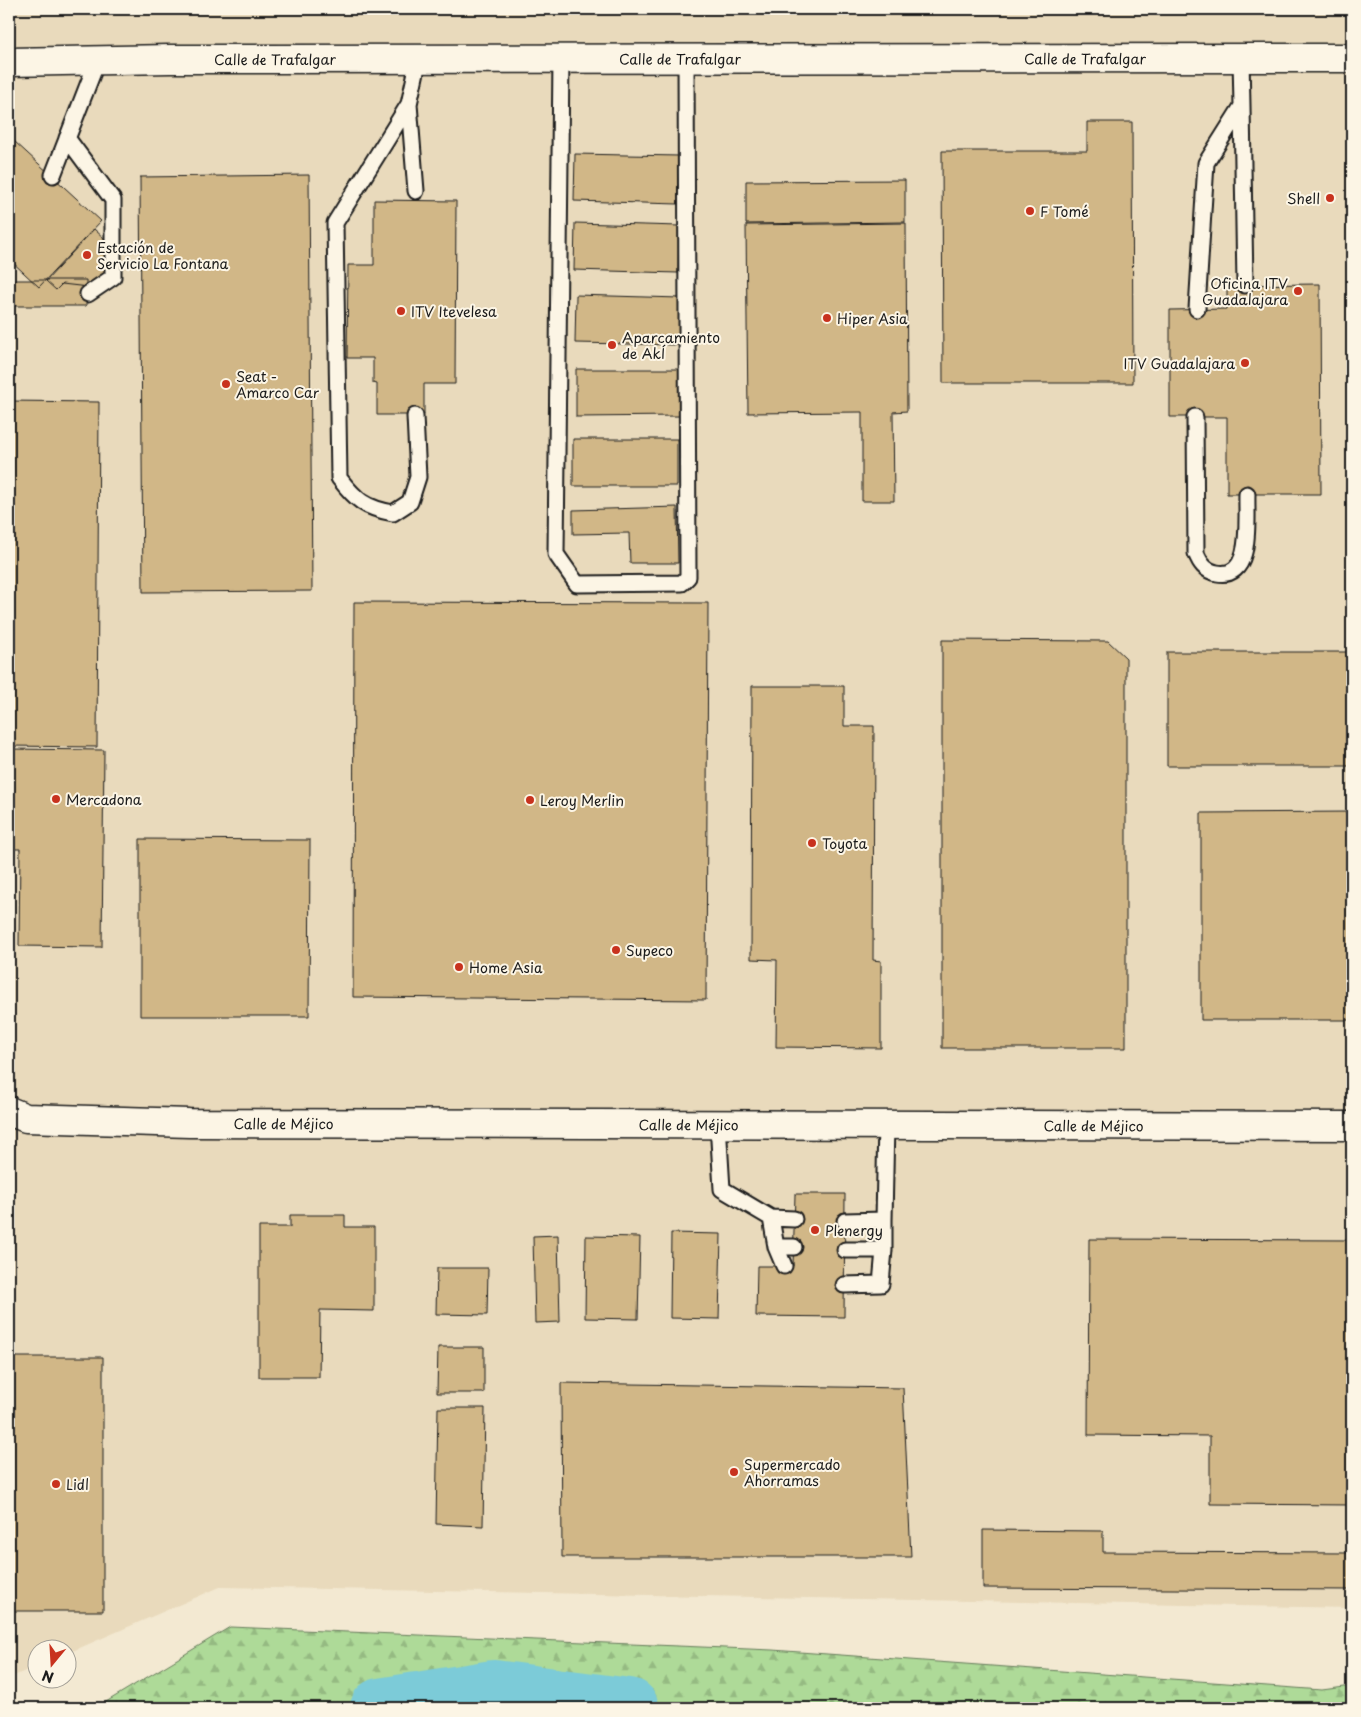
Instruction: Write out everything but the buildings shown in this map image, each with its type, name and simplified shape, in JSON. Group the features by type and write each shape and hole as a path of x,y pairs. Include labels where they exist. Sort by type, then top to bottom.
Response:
{"street":[{"name":"Calle de Trafalgar","path":"9,62 98,59 419,58 1352,58"},
{"name":"Calle de Méjico","path":"14,1118 189,1123 1352,1126"}],"lane":[{"path":"416,191 409,104 419,58"},
{"path":"561,58 556,554 577,584 682,583 688,578 686,58"},
{"path":"1241,58 1245,285"},
{"path":"53,175 98,59"},
{"path":"409,104 335,223 339,478 354,498 374,509 393,513 410,502 418,477 415,416"},
{"path":"1197,310 1206,163 1242,106"},
{"path":"67,138 113,200 113,276 88,294"},
{"path":"1195,417 1196,553 1200,563 1208,570 1218,574 1229,572 1238,567 1244,557 1247,494"},
{"path":"718,1124 722,1189 771,1218 794,1219"},
{"path":"844,1286 881,1284 884,1250 886,1124"},
{"path":"771,1218 776,1247 784,1266"},
{"path":"845,1221 884,1220"},
{"path":"776,1247 794,1247"},
{"path":"845,1250 884,1250"}],"shaded area":[{"path":"9,9 1352,9 1352,1608 220,1587 78,1649 78,1640 28,1640 28,1670 9,1678"}],"green space":[{"path":"230,1627 772,1650 1322,1690 1352,1686 1352,1708 96,1708"}],"waterway":[{"path":"380,1708 494,1690 629,1708"}],"place":[{"name":"Shell","path":"1330,198"},
{"name":"F Tomé","path":"1030,211"},
{"name":"Estación de Servicio La Fontana","path":"87,255"},
{"name":"Oficina ITV Guadalajara","path":"1298,291"},
{"name":"ITV Itevelesa","path":"401,311"},
{"name":"Hiper Asia","path":"827,318"},
{"name":"Aparcamiento de AkÍ","path":"612,345"},
{"name":"ITV Guadalajara","path":"1245,363"},
{"name":"Seat - Amarco Car","path":"226,384"},
{"name":"Mercadona","path":"56,799"},
{"name":"Leroy Merlin","path":"530,800"},
{"name":"Toyota","path":"812,843"},
{"name":"Supeco","path":"616,950"},
{"name":"Home Asia","path":"459,967"},
{"name":"Plenergy","path":"815,1230"},
{"name":"Supermercado Ahorramas","path":"734,1472"},
{"name":"Lidl","path":"56,1484"}]}
